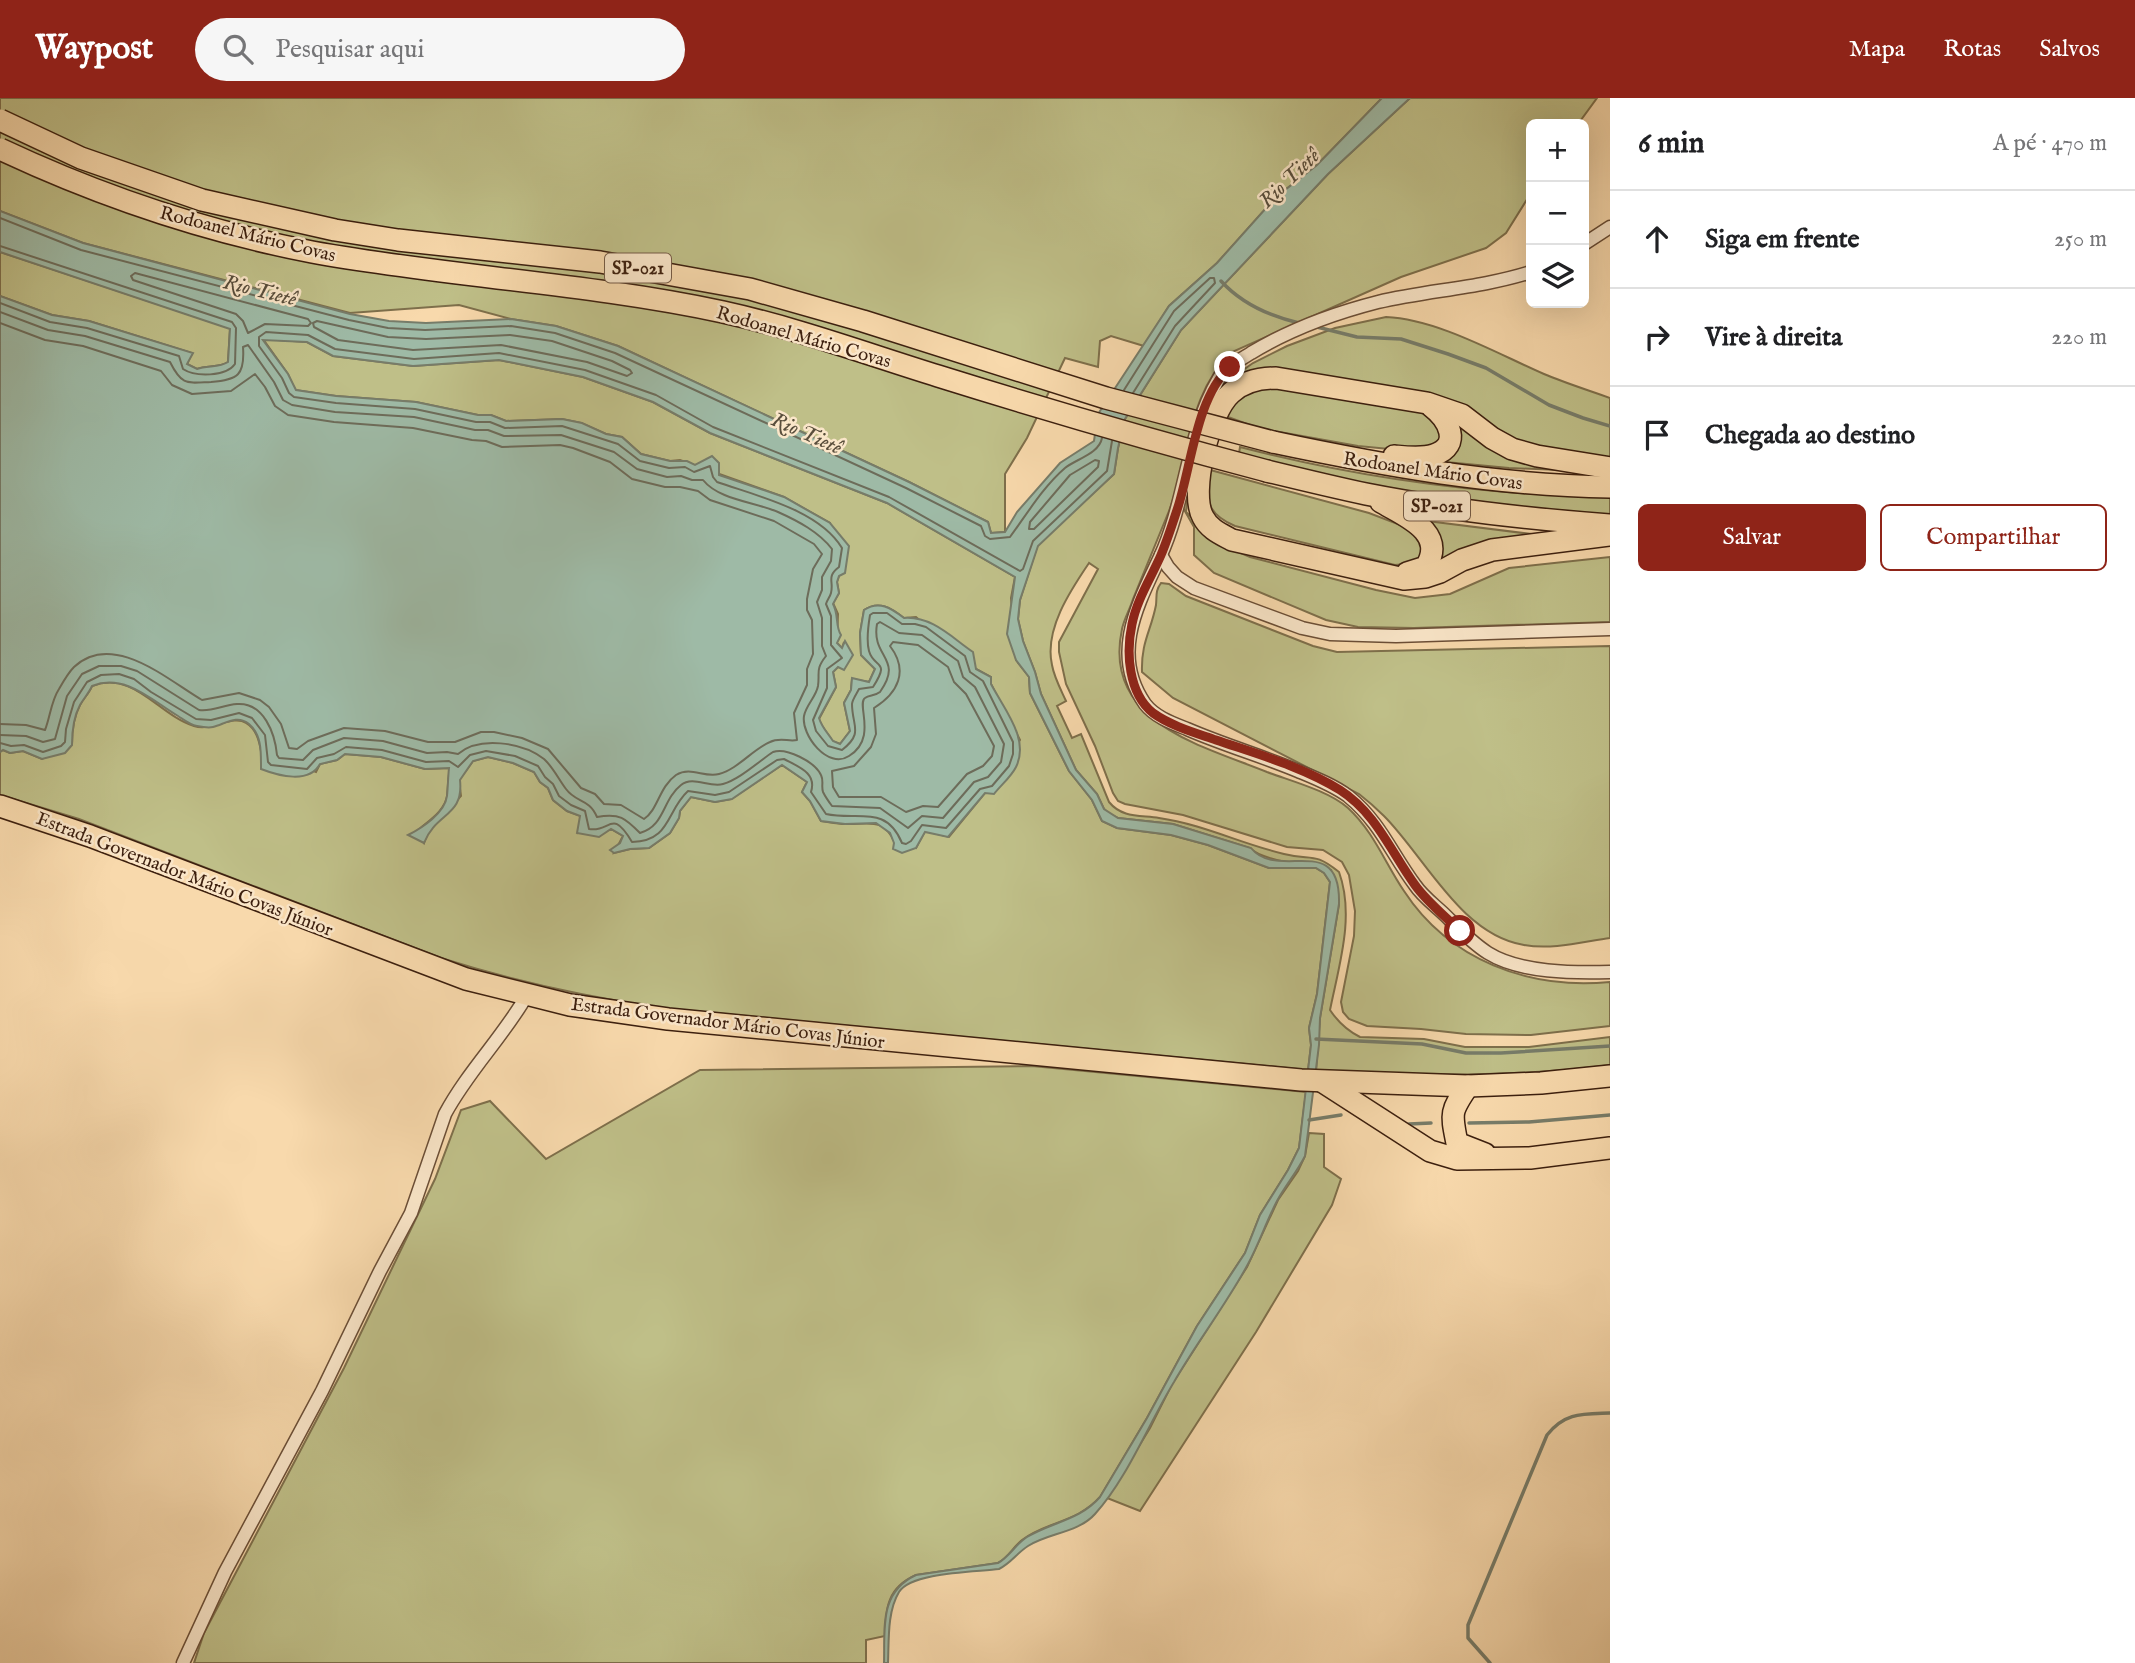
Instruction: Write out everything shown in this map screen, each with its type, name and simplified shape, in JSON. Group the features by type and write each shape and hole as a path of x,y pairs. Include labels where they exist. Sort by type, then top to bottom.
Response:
{"highway":[{"name":"Rodoanel Mário Covas","path":"0,120 81,158 202,200 267,216 360,234 600,262 750,289 863,321 1118,401 1273,443 1480,480 1610,487"},
{"name":"Rodoanel Mário Covas","path":"0,149 137,205 210,228 359,259 601,290 726,313 780,326 1052,411 1268,471 1367,494 1502,515 1610,525"},
{"path":"1610,468 1537,456 1512,449 1492,439 1462,415 1427,403 1276,378 1259,378 1230,393 1219,408 1201,469 1197,498 1210,527 1232,540 1404,579 1425,577 1492,550 1610,535"},
{"path":"1348,458 1425,456 1442,451 1450,440 1448,423 1443,415 1427,403"},
{"path":"1367,494 1411,519 1427,533 1431,542 1432,553 1426,567 1411,572 1385,573"},
{"name":"Estrada Governador Mário Covas Júnior","path":"0,806 78,831 440,970 527,995 591,1009 668,1019 1313,1080 1468,1086 1542,1083 1610,1076"},
{"name":"Estrada Governador Mário Covas Júnior","path":"1313,1080 1430,1151 1457,1159 1530,1157 1610,1147"},
{"path":"1468,1086 1454,1106 1452,1117 1457,1143 1466,1149 1497,1158"}],"street":[{"path":"1589,240 1610,227"},
{"path":"1526,273 1492,283 1380,302 1317,323 1271,341 1219,376 1208,400 1179,503 1161,555 1141,595 1132,622 1128,650 1131,670 1140,695 1154,713 1200,735 1315,778 1346,795 1368,814 1416,887 1460,931 1490,955 1553,971 1610,971"},
{"path":"1161,555 1177,577 1194,588 1302,628 1331,634 1396,636 1610,629"},
{"path":"183,1663 225,1572 322,1391 411,1213 449,1106 512,1022 527,995"}],"green space":[{"path":"0,98 1382,98 1317,165 1276,197 1217,263 1169,306 1144,346 1111,336 1100,341 1098,367 1065,358 1027,438 1005,474 1005,532 991,533 988,522 909,482 618,346 556,326 511,319 459,305 350,313 83,243 0,211"},
{"path":"1410,98 1597,98 1582,119 1526,119 1526,201 1506,233 1486,248 1401,277 1232,352 1217,368 1198,406 1176,491 1122,629 1120,661 1127,687 1141,708 1186,739 1320,792 1348,808 1365,827 1422,915 1468,952 1521,975 1550,981 1610,982 1610,1026 1531,1035 1466,1034 1367,1026 1349,1019 1343,1012 1341,1002 1354,936 1355,911 1349,875 1342,862 1323,850 1287,847 1183,815 1125,804 1118,801 1113,793 1066,684 1059,652 1059,642 1098,569 1089,563 1060,611 1052,638 1053,670 1066,701 1057,706 1072,738 1081,734 1109,802 1120,811 1175,821 1268,850 1318,859 1339,872 1344,889 1346,923 1330,1010 1351,1032 1360,1037 1424,1039 1465,1047 1529,1047 1610,1037 1610,1065 1500,1074 1316,1071 1320,1018 1339,904 1331,870 1275,860 1250,848 1173,824 1118,818 1109,814 1097,794 1076,770 1041,694 1023,641 1018,619 1020,600 1038,544 1114,474 1125,419 1181,330 1328,174"},
{"path":"0,252 230,328 228,362 197,369 187,364 192,353 89,321 52,315 0,296"},
{"path":"1386,317 1406,319 1446,331 1552,377 1610,398 1610,472 1509,468 1435,461 1456,424 1464,417 1245,373 1189,483 1186,512 1222,545 1250,557 1415,598 1450,594 1509,568 1610,557 1610,622 1414,628 1358,627 1326,620 1214,573 1194,555 1194,527 1182,506 1203,416 1222,385 1253,363 1287,346 1335,328"},
{"path":"263,339 307,342 333,356 413,366 499,360 583,377 653,402 710,433 887,503 1015,577 1011,598 1016,660 1029,677 1030,693 1069,771 1092,800 1102,821 1117,828 1171,835 1208,845 1269,868 1316,868 1324,873 1330,882 1317,994 1309,1028 1311,1045 1308,1070 662,1008 606,999 523,981 441,958 79,819 0,795 0,752 23,751 42,759 72,744 76,714 80,705 92,686 107,683 133,688 194,726 208,727 235,721 246,723 255,732 261,751 316,772 320,764 337,760 345,754 381,757 425,769 450,768 446,801 417,831 424,843 428,832 461,796 459,780 473,761 488,757 534,772 548,788 553,800 567,811 581,816 578,833 611,829 623,836 614,853 649,848 670,833 680,811 691,797 715,802 731,799 782,765 807,782 802,792 821,821 880,825 895,843 916,848 925,831 949,837 985,793 1020,740 991,684 991,677 976,669 916,617 904,618 890,608 875,606 864,610 860,633 861,655 875,669 869,682 852,679 851,690 844,703 850,731 840,744 832,741 819,719 836,687 833,672 838,667 844,642 842,648 837,643 838,614 833,603 839,593 839,576 830,523 784,497 680,460 670,461 641,454 622,437 606,434 581,423 562,419 506,421 491,415 478,415 416,402 295,390 288,374"},
{"path":"1260,385 1420,410 1445,429 1436,447 1410,451 1358,446 1258,428 1228,417 1235,400"},
{"path":"1240,447 1331,468 1423,483 1516,493 1610,497 1610,518 1432,499 1238,459"},
{"path":"1203,468 1369,513 1411,529 1421,538 1422,554 1413,562 1395,565 1235,526 1218,516 1209,503"},
{"path":"1427,521 1555,537 1440,566 1439,536"},
{"path":"1161,583 1169,584 1186,596 1313,646 1337,652 1610,646 1610,938 1545,947 1524,945 1502,938 1463,911 1399,833 1359,794 1173,698 1142,672 1145,644"},
{"path":"1032,1066 1306,1092 1299,1148 1260,1215 1245,1253 1197,1326 1147,1418 1100,1497 1091,1506 1022,1540 998,1563 916,1575 906,1580 890,1600 885,1636 866,1640 866,1663 194,1663 204,1633 344,1368 435,1179 461,1110 490,1101 546,1159 700,1070"},
{"path":"1309,1133 1324,1134 1324,1167 1341,1179 1332,1205 1256,1332 1140,1511 1107,1498 1150,1428 1172,1384 1247,1267 1278,1200 1305,1156"}],"water":[{"path":"1382,98 1410,98 1328,174 1181,330 1125,419 1114,474 1038,546 1020,600 1018,619 1041,694 1076,770 1097,794 1104,809 1118,818 1173,824 1251,848 1263,857 1276,861 1319,863 1330,869 1337,882 1339,904 1320,1018 1305,1156 1277,1201 1239,1279 1174,1382 1107,1500 1088,1520 1028,1546 999,1569 930,1577 906,1585 899,1592 892,1608 888,1663 884,1663 886,1612 896,1591 904,1582 916,1575 998,1563 1027,1537 1075,1516 1100,1497 1197,1326 1245,1253 1260,1215 1299,1148 1311,1045 1309,1028 1317,994 1330,882 1324,873 1316,868 1269,868 1208,845 1171,835 1117,828 1102,821 1092,800 1069,771 1030,693 1029,677 1016,660 1007,634 1015,577 887,503 710,433 653,402 583,377 499,360 413,366 333,356 307,342 263,340 288,374 296,390 416,402 478,415 491,415 506,421 562,419 582,423 606,434 622,437 641,454 670,461 687,461 695,465 712,456 719,463 719,475 784,497 830,523 849,546 845,573 839,576 839,593 833,604 841,635 837,643 842,648 845,641 853,655 844,670 838,667 833,672 836,687 819,718 825,730 833,741 840,744 850,731 844,703 851,690 852,678 869,682 875,669 861,655 860,633 864,610 885,606 904,618 932,624 973,652 976,669 991,677 991,684 1018,735 1019,756 1009,778 994,794 985,793 948,837 925,832 916,848 902,853 893,849 890,833 876,823 845,824 821,821 802,792 807,782 782,765 732,799 715,802 691,797 680,811 670,833 649,848 614,853 610,850 620,843 623,836 611,829 599,837 577,833 580,816 567,811 553,800 548,788 534,772 513,763 488,757 473,761 460,780 460,792 454,808 435,825 424,843 408,835 426,824 442,808 447,796 449,768 425,769 381,757 345,754 337,760 320,764 309,774 293,777 276,774 261,769 259,739 253,728 244,721 235,720 211,727 194,725 137,690 116,683 92,686 78,709 72,745 65,753 42,759 23,751 0,752 0,296 52,315 89,321 193,353 187,364 197,369 228,362 230,329 0,252 0,211 83,243 350,314 389,321 426,323 511,319 556,326 618,346 909,482 988,522 991,533 1005,532 1017,512 1060,463 1094,441 1098,414 1169,306 1217,263 1276,197 1317,165"}],"waterway":[{"path":"1221,281 1257,308 1299,323"},
{"path":"1313,326 1357,337 1401,339 1448,354 1486,368 1549,405 1610,426"},
{"path":"1316,1039 1422,1044 1466,1053 1610,1046"},
{"path":"1309,1120 1341,1115"},
{"path":"1469,1123 1529,1122 1610,1115"},
{"path":"1409,1124 1431,1123"},
{"path":"1490,1663 1468,1638 1468,1625 1547,1435 1568,1418 1583,1414 1610,1413"}],"route":[{"path":"1230,367 1219,376 1208,400 1179,503 1161,555 1141,595 1132,622 1128,650 1131,670 1140,695 1154,713 1169,722 1266,758 1324,782 1346,795 1368,814 1390,843 1416,887 1460,931"}],"water label":[{"name":"Rio Tietê","path":"1289,178"},
{"name":"Rio Tietê","path":"260,290"},
{"name":"Rio Tietê","path":"807,433"}]}
